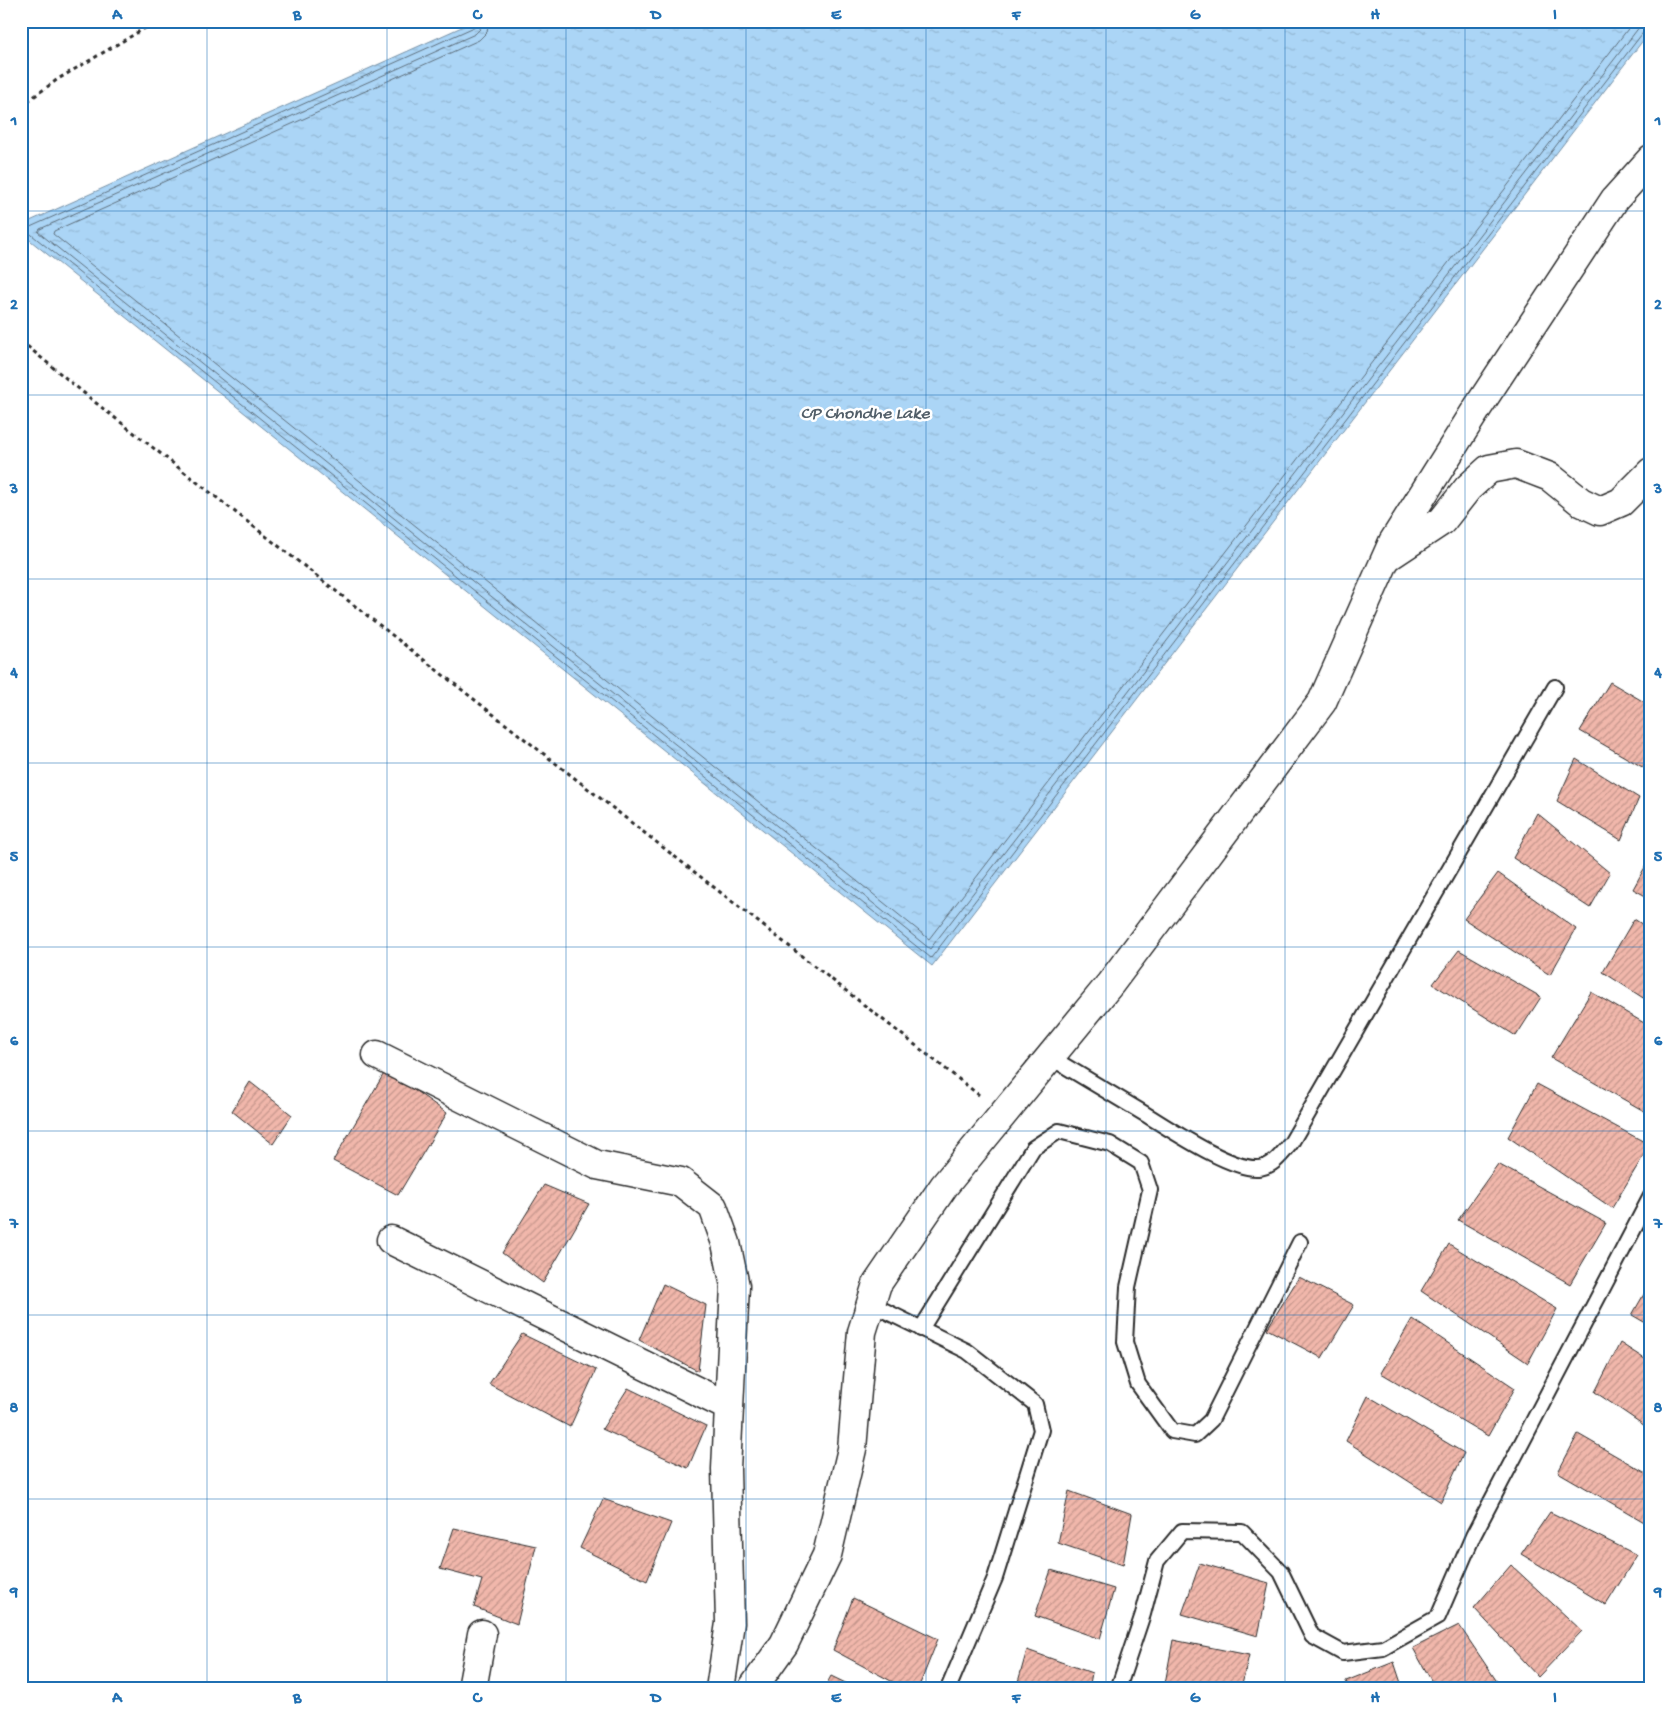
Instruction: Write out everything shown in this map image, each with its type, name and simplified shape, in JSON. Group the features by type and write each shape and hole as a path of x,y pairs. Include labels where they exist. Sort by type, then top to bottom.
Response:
{"street":[{"path":"752,1689 784,1644 826,1555 852,1449 862,1332 876,1284 944,1186 1110,984 1322,702 1393,542 1478,406 1615,199 1651,159"},
{"path":"1386,558 1442,521 1468,488 1490,469 1516,464 1550,477 1581,502 1600,511 1621,502 1651,472"},
{"path":"377,1055 597,1165 681,1182 713,1207 726,1243 735,1286 726,1469 730,1623 720,1689"},
{"path":"391,1240 729,1407"},
{"path":"472,1689 482,1634"}],"lane":[{"path":"1050,1057 1225,1160 1246,1167 1259,1168 1275,1162 1291,1143 1554,687"},
{"path":"921,1329 1033,1148 1059,1131 1110,1144 1141,1163 1150,1190 1128,1287 1125,1342 1138,1384 1172,1431 1195,1435 1211,1420 1300,1242"},
{"path":"1118,1689 1143,1614 1156,1561 1182,1531 1242,1532 1281,1572 1312,1636 1343,1652 1383,1648 1438,1617 1473,1536 1651,1196"},
{"path":"871,1304 967,1351 1035,1404 1041,1430 995,1578 948,1689"}],"path":[{"path":"21,106 58,79 157,21"},
{"path":"21,341 96,403 1003,1114"}],"water":[{"name":"CP Chondhe Lake","path":"475,21 1651,21 1651,30 932,966 21,233 21,225"}],"building":[{"path":"1610,682 1651,706 1651,772 1580,731"},
{"path":"1576,759 1639,798 1621,840 1557,801"},
{"path":"1537,813 1610,873 1590,908 1513,858"},
{"path":"1651,856 1651,899 1633,889"},
{"path":"1498,873 1576,929 1550,975 1464,919"},
{"path":"1634,919 1651,930 1651,1003 1603,972"},
{"path":"1459,950 1541,997 1516,1036 1433,984"},
{"path":"1591,992 1651,1027 1651,1115 1551,1058"},
{"path":"386,1070 447,1113 398,1195 333,1161"},
{"path":"250,1082 292,1115 273,1144 232,1111"},
{"path":"1537,1084 1650,1145 1612,1208 1508,1137"},
{"path":"1498,1164 1606,1223 1570,1284 1458,1220"},
{"path":"544,1185 589,1204 543,1283 502,1253"},
{"path":"1449,1244 1557,1309 1528,1363 1421,1291"},
{"path":"1299,1277 1354,1305 1322,1358 1267,1329"},
{"path":"1651,1282 1651,1326 1632,1315"},
{"path":"663,1284 706,1305 698,1371 639,1340"},
{"path":"1412,1319 1515,1388 1488,1436 1381,1373"},
{"path":"522,1334 596,1370 570,1427 489,1384"},
{"path":"1620,1343 1651,1363 1651,1430 1595,1392"},
{"path":"628,1388 706,1426 688,1468 602,1429"},
{"path":"1368,1396 1464,1453 1441,1502 1346,1441"},
{"path":"1578,1434 1651,1476 1651,1511 1646,1523 1558,1472"},
{"path":"1069,1491 1132,1514 1123,1565 1058,1543"},
{"path":"603,1499 671,1523 647,1581 580,1548"},
{"path":"1550,1512 1637,1555 1606,1605 1521,1554"},
{"path":"454,1528 536,1546 517,1624 474,1607 482,1580 440,1569"},
{"path":"1200,1563 1269,1583 1258,1636 1182,1614"},
{"path":"1511,1565 1582,1631 1538,1677 1474,1608"},
{"path":"1051,1570 1114,1589 1100,1639 1035,1616"},
{"path":"853,1598 938,1639 918,1689 906,1689 833,1650"},
{"path":"1459,1625 1502,1689 1436,1689 1413,1648"},
{"path":"1173,1640 1249,1655 1241,1689 1164,1689"},
{"path":"1027,1650 1092,1673 1089,1689 1016,1689"},
{"path":"1394,1662 1403,1689 1348,1689 1346,1681"},
{"path":"831,1676 858,1689 824,1689"},
{"path":"1318,1684 1319,1689 1294,1689"}]}
